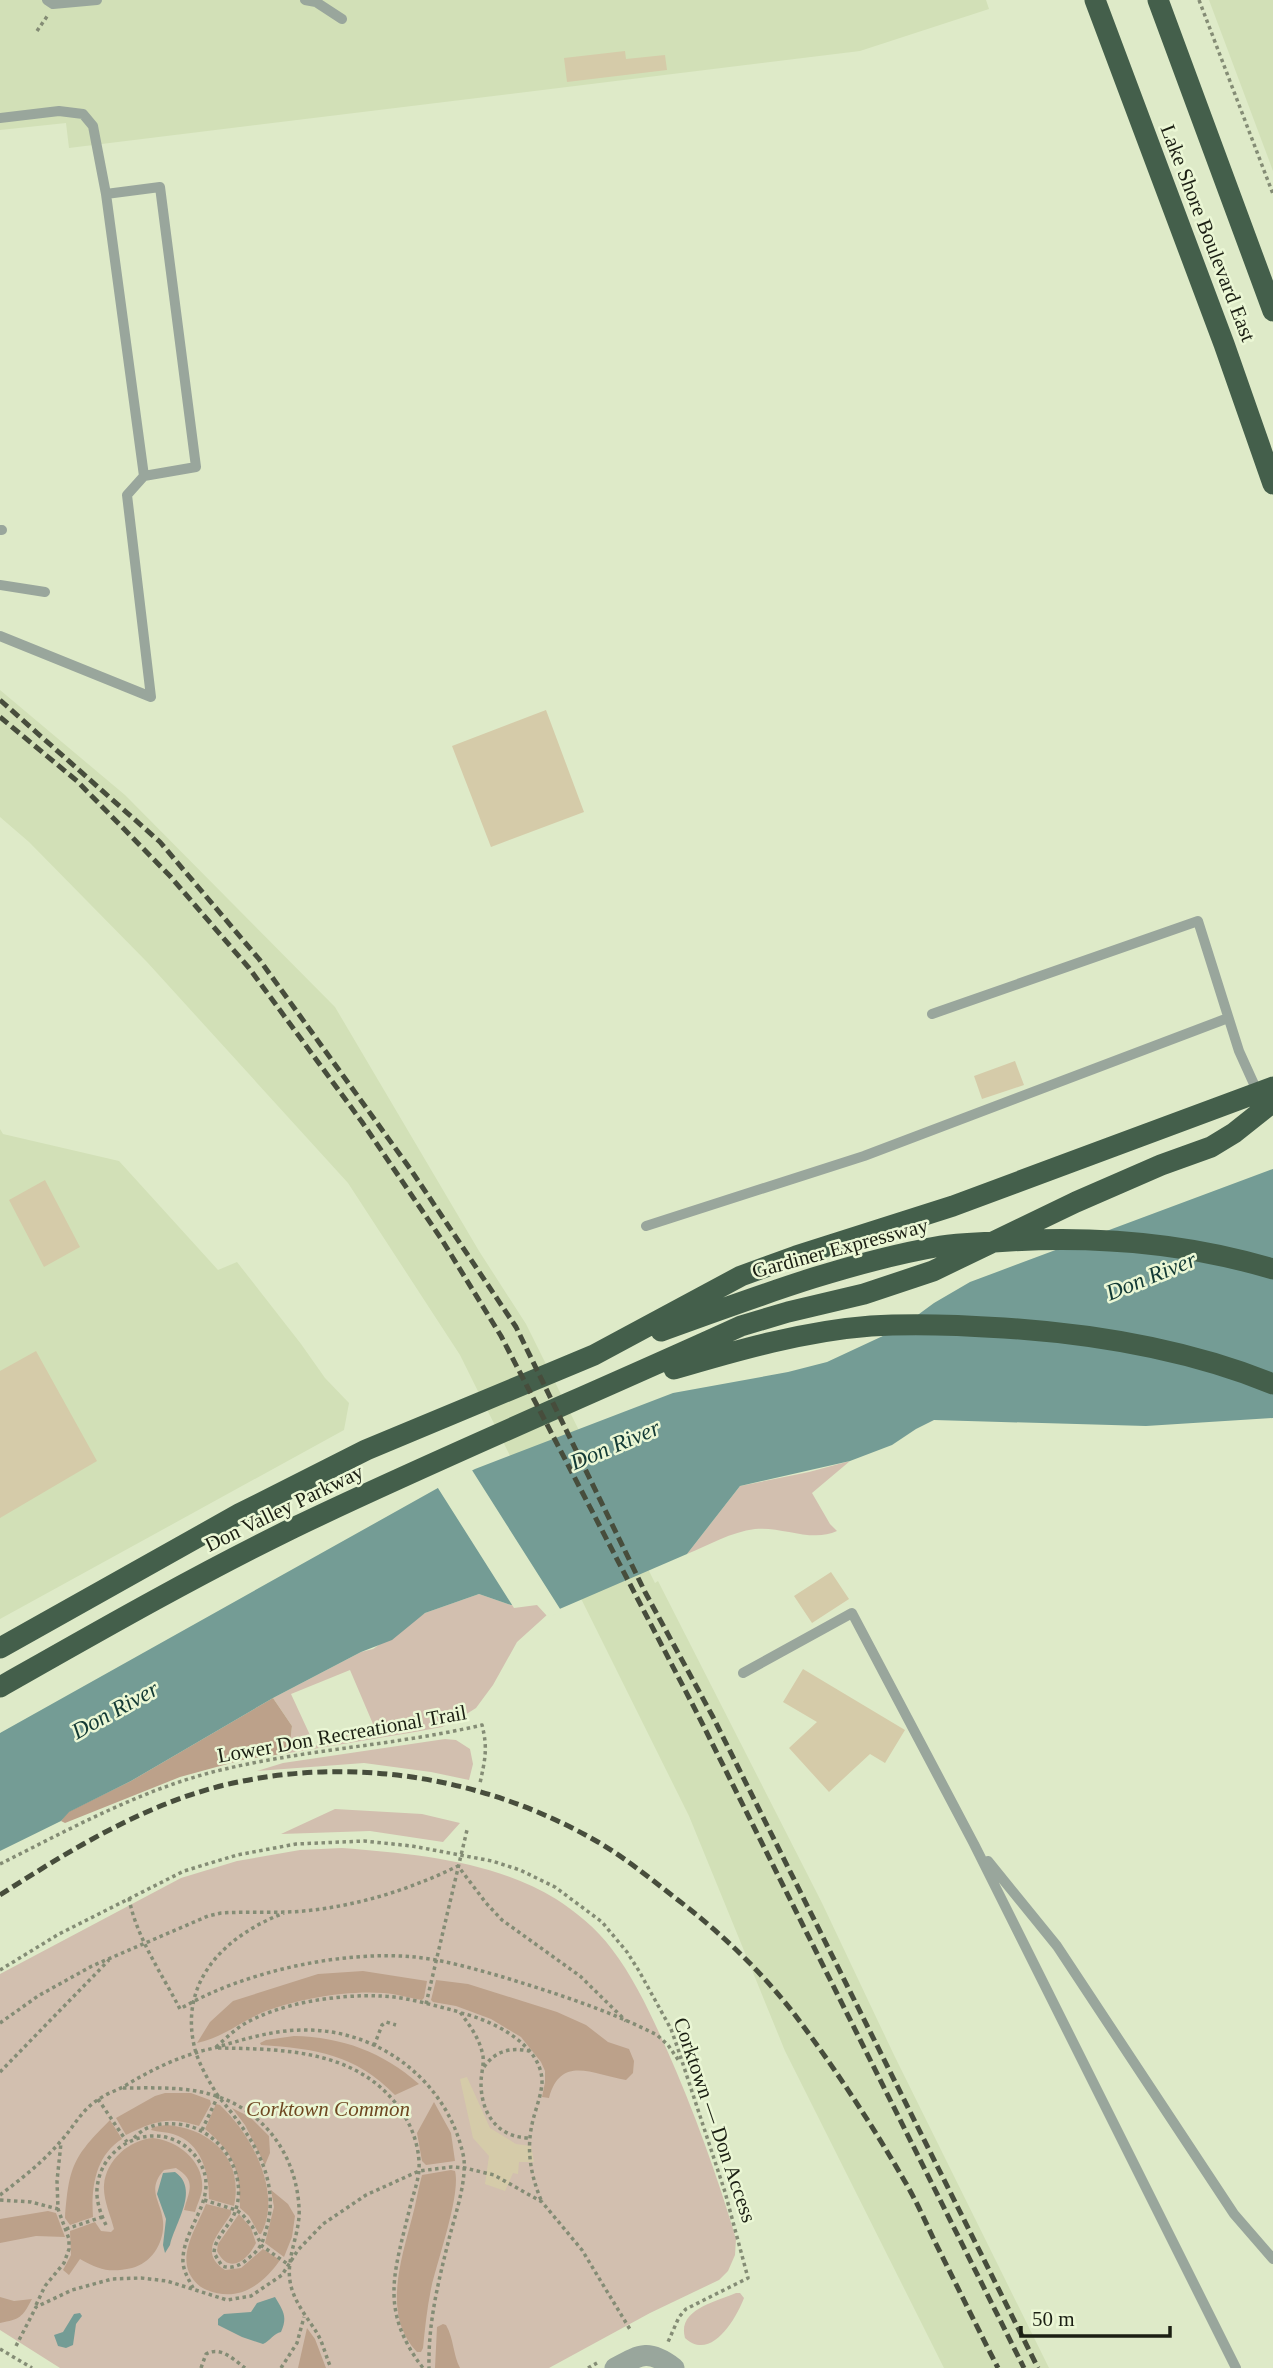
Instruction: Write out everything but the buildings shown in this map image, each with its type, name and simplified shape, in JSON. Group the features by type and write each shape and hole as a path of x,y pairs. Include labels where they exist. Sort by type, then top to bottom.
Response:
{"highway":[{"name":"Lake Shore Boulevard East","path":"1095,0 1224,344 1273,484"},
{"name":"Lake Shore Boulevard East","path":"1158,0 1273,311"},
{"path":"594,1355 741,1276 953,1206 1268,1094"},
{"path":"598,1391 741,1326 864,1294 933,1271 1076,1202 1160,1165 1211,1147 1234,1133 1268,1094"},
{"name":"Gardiner Expressway","path":"594,1355 797,1282 943,1245 1031,1239 1131,1241 1234,1257 1273,1269"},
{"path":"598,1391 709,1359 789,1340 870,1326 950,1324 1117,1339 1198,1358 1273,1384"},
{"name":"Don Valley Parkway","path":"0,1648 239,1514 366,1450 594,1355"},
{"name":"Don Valley Parkway","path":"0,1687 134,1612 290,1530 598,1391"}],"street":[{"path":"615,2368 639,2356 666,2362"}],"lane":[{"path":"49,6 97,0"},
{"path":"305,0 316,2 342,19"},
{"path":"0,118 59,111 83,114 93,126 106,194 144,476"},
{"path":"0,636 151,697 127,495 144,476 197,467 160,187 106,194"},
{"path":"0,585 45,592"},
{"path":"932,1014 1198,920 1239,1051 1268,1094"},
{"path":"646,1226 864,1156 1228,1018"},
{"path":"743,1673 852,1613 974,1844 1236,2368"},
{"path":"974,1844 1057,1946 1234,2214 1273,2259"}],"path":[{"path":"1199,0 1273,194"},
{"path":"37,31 49,6"},
{"name":"Lower Don Recreational Trail","path":"0,1864 94,1818 162,1789 223,1769 482,1725 486,1760 480,1783"},
{"path":"426,2004 467,1830"},
{"name":"Corktown — Don Access","path":"0,1970 59,1934 190,1868 296,1844 365,1842 412,1846 504,1865 555,1887 602,1922 627,1952 671,2029 725,2192 748,2278 686,2309 679,2317 672,2335"},
{"path":"0,2023 38,1996 110,1958 214,1914 287,1912 337,1907 376,1898 458,1866"},
{"path":"458,1866 498,1916 580,1976 626,2021"},
{"path":"129,1898 132,1913 180,2009 219,1989 262,1974 313,1963 368,1957 415,1957 486,1972 549,1991 626,2021 660,2037 682,2065"},
{"path":"106,2225 97,2189 100,2175 108,2161 141,2131 157,2124 176,2124 202,2130 212,2136 234,2168 238,2191 236,2210 215,2246 216,2258 225,2267 238,2266 262,2246 271,2205 263,2164 243,2127 218,2096 196,2052 193,2027 195,2001 202,1978 219,1953 248,1929 287,1912"},
{"path":"0,2072 110,1958"},
{"path":"215,2048 241,2026 274,2011 364,1996 383,1996 473,2015 512,2035 529,2051 539,2068 542,2082 530,2138 531,2171 542,2202 582,2250 631,2331"},
{"path":"460,2012 478,2038 483,2055 483,2100 493,2121 510,2136 530,2138"},
{"path":"374,2046 382,2025 386,2022 396,2025"},
{"path":"0,2195 18,2182 61,2141 78,2117 98,2099 143,2074 196,2052 262,2034 303,2029 341,2034 374,2046 392,2054 429,2084 442,2102 460,2143 465,2168 434,2297 428,2342 429,2368"},
{"path":"215,2048 264,2049 337,2062 370,2077 396,2102 407,2119 417,2145 419,2171 395,2270 393,2295 401,2330 422,2368"},
{"path":"483,2069 489,2060 508,2050 529,2051"},
{"path":"121,2088 170,2088 218,2096 247,2110 269,2130 287,2154 296,2184 299,2208 289,2265 290,2283 304,2317 317,2334 331,2368"},
{"path":"202,2130 218,2096"},
{"path":"98,2099 127,2142"},
{"path":"134,2138 152,2135 171,2138 197,2158 203,2168 206,2180 204,2200 184,2250 185,2272 192,2288"},
{"path":"16,2346 45,2286 66,2259 70,2245 58,2209 57,2181 61,2141"},
{"path":"36,2307 54,2297 117,2278 154,2279 180,2284 227,2300 243,2299 278,2279 305,2242 343,2209 366,2195 419,2171 465,2168 495,2175 542,2202"},
{"path":"0,2200 58,2209"},
{"path":"204,2200 236,2210 245,2216 262,2246 289,2265"},
{"path":"66,2229 102,2217"},
{"path":"281,2368 297,2343 304,2317"},
{"path":"0,2349 32,2368"},
{"path":"201,2368 206,2354 215,2350 245,2368"}],"shaded area":[{"path":"0,0 986,0 989,9 860,51 69,148 66,123 0,130"},
{"path":"1209,0 1273,0 1273,171"},
{"path":"0,690 125,795 335,1007 479,1251 526,1324 655,1583 658,1581 822,1903 1049,2368 944,2368 785,2051 689,1816 460,1355 348,1183 147,962 29,842 0,817"},
{"path":"0,1129 3,1134 119,1161 218,1270 237,1262 325,1378 349,1403 344,1430 0,1619"},
{"path":"273,1698 292,1726 289,1753 242,1760 180,1777 65,1823 61,1821 68,1812 131,1781"},
{"path":"363,1971 427,1981 424,1998 422,2000 369,1992 305,2000 261,2013 222,2034 197,2043 210,2022 233,2001 318,1974"},
{"path":"436,1980 468,1984 557,2012 586,2025 608,2042 629,2049 634,2061 633,2073 626,2080 590,2072 570,2072 561,2076 554,2084 549,2098 542,2097 545,2071 521,2037 491,2019 456,2006 433,2002 431,2000"},
{"path":"294,2036 329,2039 361,2048 391,2063 419,2084 395,2095 365,2070 350,2062 317,2052 260,2043"},
{"path":"165,2093 191,2093 210,2100 211,2104 199,2126 169,2121 145,2126 126,2135 116,2118"},
{"path":"434,2102 451,2133 455,2161 426,2165 422,2161 417,2133"},
{"path":"216,2104 232,2117 243,2131 266,2182 267,2218 261,2234 240,2208 237,2173 229,2155 205,2129"},
{"path":"232,2108 250,2117 269,2136 270,2153 265,2165 245,2125"},
{"path":"110,2120 122,2139 113,2146 100,2164 94,2184 93,2217 70,2225 65,2218 75,2163"},
{"path":"166,2125 197,2132 221,2149 234,2174 234,2206 209,2199 205,2169 191,2144 173,2134 151,2130 153,2127"},
{"path":"153,2138 181,2148 195,2162 202,2180 202,2190 195,2212 184,2210 190,2186 187,2177 176,2168 164,2170 155,2190 162,2214 162,2236 156,2250 146,2262 132,2268 111,2270 99,2268 80,2259 69,2275 63,2270 71,2255 70,2231 95,2222 101,2231 111,2232 114,2229 104,2191 109,2167 127,2147"},
{"path":"455,2171 455,2196 431,2289 423,2348 421,2352 417,2352 406,2338 400,2322 397,2287 400,2269 422,2175"},
{"path":"271,2190 288,2204 295,2216 292,2237 284,2257 265,2243 274,2207"},
{"path":"206,2204 231,2210 213,2243 212,2250 217,2263 225,2270 241,2268 263,2249 280,2260 258,2284 239,2293 229,2294 207,2290 194,2281 187,2266 187,2250"},
{"path":"48,2211 56,2213 65,2237 36,2236 0,2243 0,2219"},
{"path":"239,2214 251,2228 256,2243 243,2260 232,2264 217,2251 218,2244"},
{"path":"0,2297 14,2301 32,2299 20,2317 0,2323"},
{"path":"443,2324 449,2330 460,2368 435,2368 437,2327"},
{"path":"307,2328 315,2339 326,2368 298,2368"}],"green space":[{"path":"850,1461 812,1493 837,1531 807,1535 755,1529 729,1536 687,1554 740,1486"},
{"path":"479,1594 511,1605 539,1602 548,1614 517,1642 493,1685 476,1708 465,1715 442,1727 289,1753 292,1726 273,1698 361,1652 373,1649 425,1613","holes":["350,1670 373,1724 315,1746 291,1694"]},
{"path":"445,1739 456,1740 470,1749 473,1764 469,1780 364,1763 257,1771 283,1763"},
{"path":"335,1809 422,1814 460,1823 443,1842 370,1831 281,1834"},
{"name":"Corktown Common","path":"342,1848 425,1856 505,1875 556,1899 599,1934 620,1960 642,1997 696,2120 736,2239 735,2255 728,2271 719,2280 650,2313 549,2368 60,2368 0,2330 0,1974 181,1878 237,1861 300,1850"},
{"path":"740,2293 744,2298 721,2335 704,2345 695,2344 685,2338 684,2328 692,2313"}],"water":[{"name":"Don River","path":"1273,1169 1273,1418 1146,1426 934,1420 892,1445 850,1461 740,1486 687,1554 548,1614 539,1602 511,1605 479,1594 425,1613 392,1640 361,1652 273,1698 131,1781 69,1812 61,1821 0,1851 0,1733 445,1484 475,1469 673,1393 788,1372 827,1362 900,1328 934,1303 970,1282"},
{"path":"175,2172 182,2179 186,2197 165,2253 163,2245 166,2219 157,2194 163,2173"},
{"path":"275,2297 284,2314 283,2326 281,2332 263,2344 218,2325 218,2319 224,2314 251,2312 257,2303"},
{"path":"80,2313 82,2316 76,2324 73,2345 66,2348 58,2346 54,2335 63,2332 74,2314"}],"pier":[{"path":"470,1467 562,1612 548,1617 537,1605 514,1608 436,1485"}],"railway":[{"path":"0,700 160,842 259,959 411,1170 516,1327 645,1592 713,1717 1038,2368"},
{"path":"0,717 77,781 170,876 249,968 362,1122 442,1240 501,1336 698,1715 1024,2368"},
{"path":"0,1895 86,1842 178,1799 243,1781 289,1774 380,1773 426,1779 471,1789 557,1821 598,1842 649,1877 725,1940 782,1999 810,2035 879,2137 917,2204 998,2368"}]}
